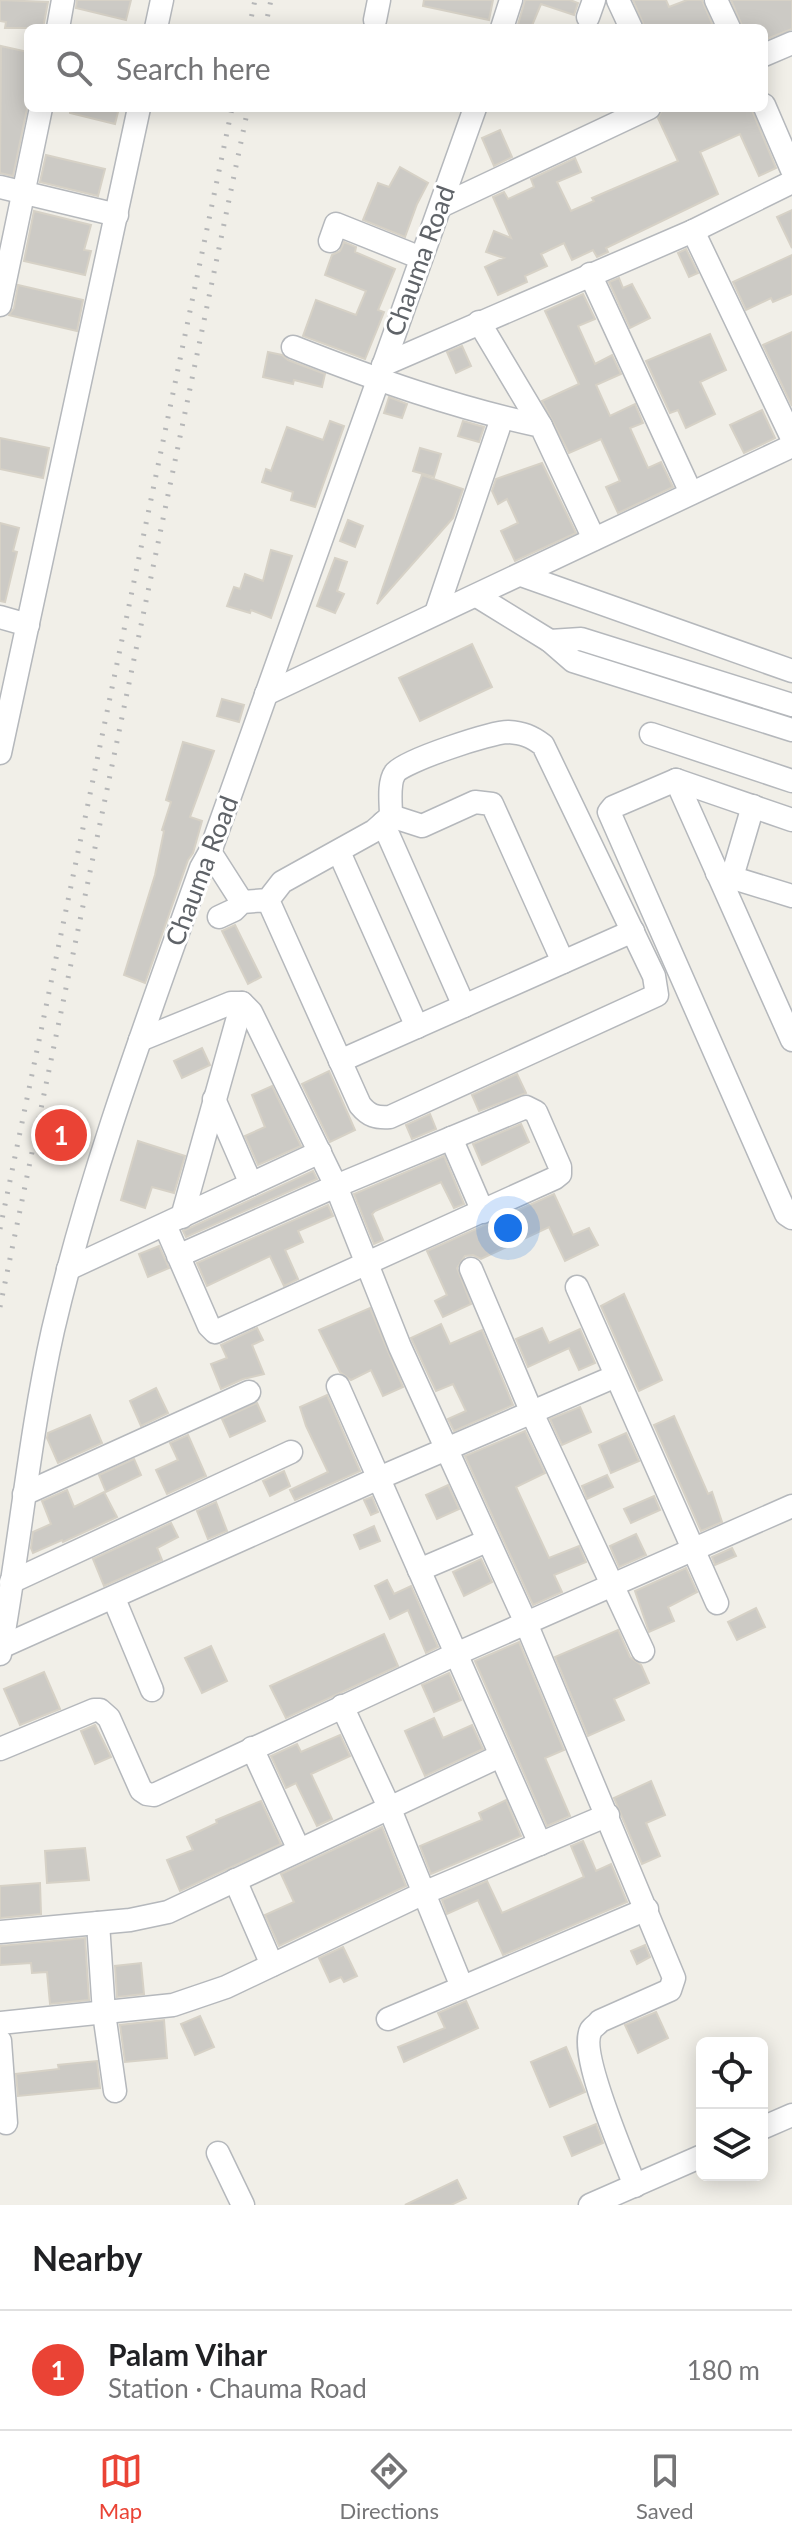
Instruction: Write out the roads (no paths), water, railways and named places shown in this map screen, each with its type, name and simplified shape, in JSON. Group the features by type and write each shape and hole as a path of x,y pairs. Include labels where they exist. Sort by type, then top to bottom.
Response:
{"street":[{"path":"59,24 63,0"},
{"path":"157,24 162,0"},
{"path":"503,24 511,0"},
{"path":"618,0 629,24"},
{"path":"716,0 727,24"},
{"path":"768,53 792,43"},
{"path":"0,305 40,112"},
{"path":"0,750 138,112"},
{"name":"Chauma Road","path":"1,1651 52,1335 68,1269 112,1121 474,112"},
{"path":"441,206 604,117 629,112"},
{"path":"767,112 792,170"},
{"path":"380,373 479,322 693,231 792,182"},
{"path":"0,187 117,215"},
{"path":"330,241 336,224 421,258"},
{"path":"693,231 792,438"},
{"path":"590,274 691,493"},
{"path":"479,322 541,426 594,539"},
{"path":"293,347 380,373 502,418 541,426"},
{"path":"436,613 502,418"},
{"path":"266,694 792,446"},
{"path":"521,575 792,671"},
{"path":"477,596 550,641 573,661 792,730"},
{"path":"0,617 28,625"},
{"path":"550,641 581,639 792,705"},
{"path":"268,900 360,1105 378,1118 390,1117 653,999 657,995 657,985 633,931 543,745 533,738 523,733 504,732 480,737 400,768 393,776 387,820 464,1006"},
{"path":"651,734 792,781"},
{"path":"676,780 725,875 792,1040"},
{"path":"792,820 676,780 613,807 609,814 786,1214 792,1218"},
{"path":"219,917 242,902 268,900 282,882 339,852 387,820 422,826 475,802 487,802 492,804 563,962"},
{"path":"725,875 753,806"},
{"path":"210,852 242,902"},
{"path":"339,852 417,1027"},
{"path":"725,875 792,896"},
{"path":"340,1061 633,931"},
{"path":"140,1040 231,1003 242,1003"},
{"path":"178,1256 526,1107 536,1112 560,1167 560,1174 483,1212 215,1332 209,1326 178,1256 173,1221 242,1003"},
{"path":"242,1003 258,1024 336,1186 400,1347 526,1623 674,1978 670,1990 600,2021 591,2030 589,2040 594,2075 635,2186"},
{"path":"214,1099 251,1184"},
{"path":"451,1138 483,1212"},
{"path":"68,1269 320,1152"},
{"path":"471,1269 532,1413 643,1651"},
{"path":"577,1287 717,1603"},
{"path":"1,1651 124,1600 445,1448 616,1376"},
{"path":"338,1386 540,1844"},
{"path":"24,1494 249,1392"},
{"path":"11,1582 291,1452"},
{"path":"0,1749 100,1710 109,1718 141,1790 154,1795 610,1584 792,1506"},
{"path":"419,1570 487,1541"},
{"path":"96,1616 124,1600"},
{"path":"124,1600 152,1690"},
{"path":"342,1706 426,1892 462,1987"},
{"path":"252,1748 299,1850"},
{"path":"0,1932 98,1923 168,1912 500,1756"},
{"path":"0,2023 183,2002 226,1987 426,1892 608,1815"},
{"path":"235,1880 272,1965"},
{"path":"388,2019 647,1909"},
{"path":"98,1923 104,2013 115,2091"},
{"path":"0,2041 6,2123"},
{"path":"768,2125 792,2115"},
{"path":"218,2153 243,2205"},
{"path":"590,2205 696,2159"}],"railway":[{"path":"250,24 255,0"},
{"path":"266,24 271,0"},
{"path":"0,1229 231,112"},
{"path":"0,1307 247,112"}],"place":[{"name":"Palam Vihar","path":"61,1135"}]}
